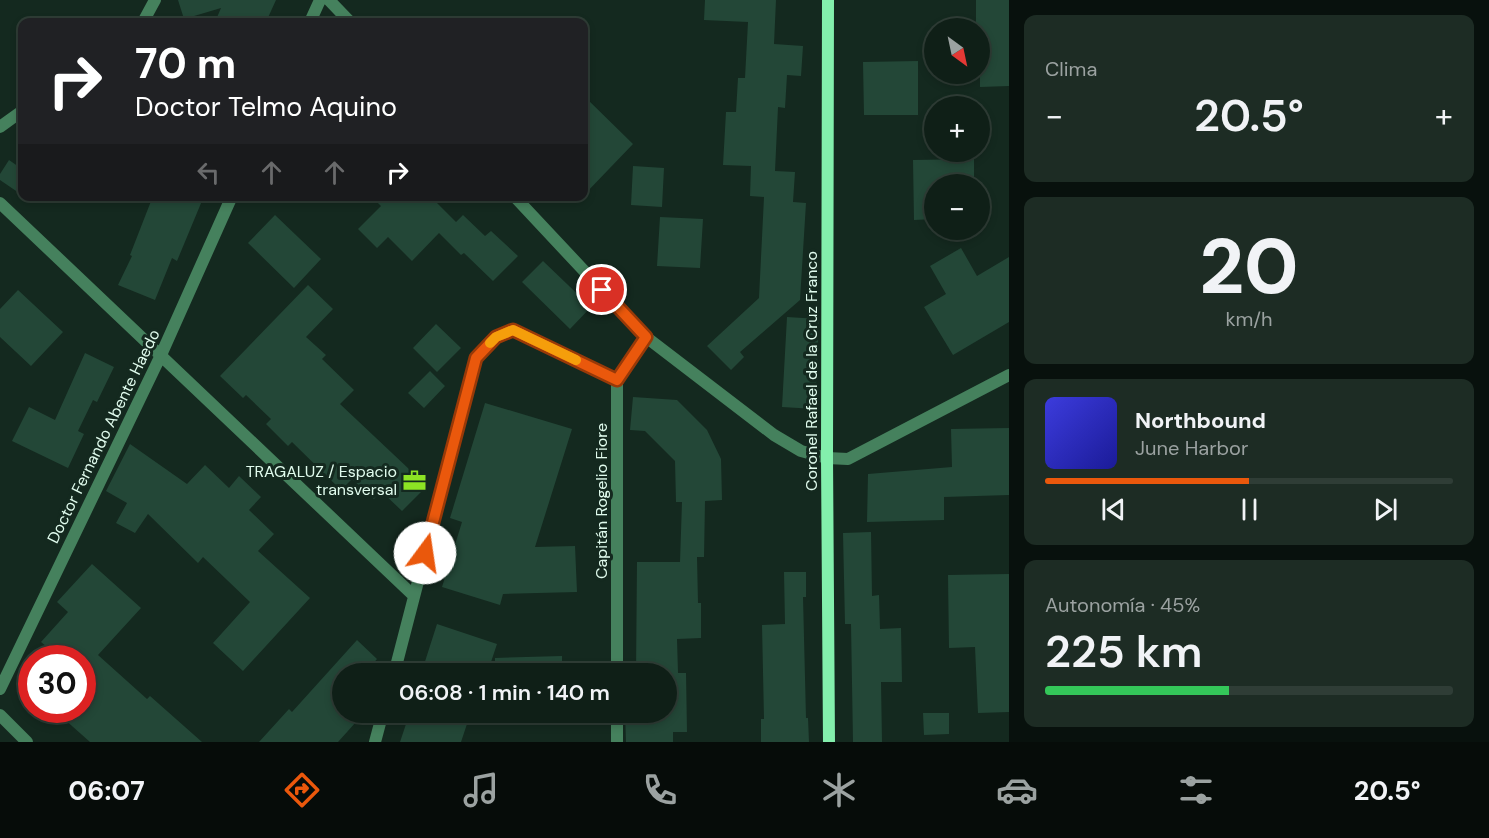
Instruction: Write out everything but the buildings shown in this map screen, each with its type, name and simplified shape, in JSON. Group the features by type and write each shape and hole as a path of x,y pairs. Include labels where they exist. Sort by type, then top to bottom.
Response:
{"street":[{"path":"145,18 155,0"},
{"path":"312,18 320,0"},
{"path":"329,0 346,18"},
{"name":"Coronel Rafael de la Cruz Franco","path":"828,0 829,742"},
{"path":"0,127 18,114"},
{"name":"Doctor Fernando Abente Haedo","path":"0,689 161,355 230,201"},
{"path":"519,201 646,337 774,435 801,451 827,458 848,459 1009,375"},
{"path":"0,203 414,596"},
{"path":"397,663 476,358 496,337 513,330 617,380 646,337"},
{"name":"Capitán Rogelio Fiore","path":"617,380 617,663"},
{"path":"0,715 27,742"},
{"path":"375,742 380,723"},
{"path":"617,723 617,742"}],"slow traffic":[{"path":"490,343 496,337 513,330 576,360"}],"place":[{"name":"TRAGALUZ / Espacio transversal","path":"415,480"}],"route":[{"path":"425,553 476,358 496,337 513,330 617,380 646,337 602,290"}]}
